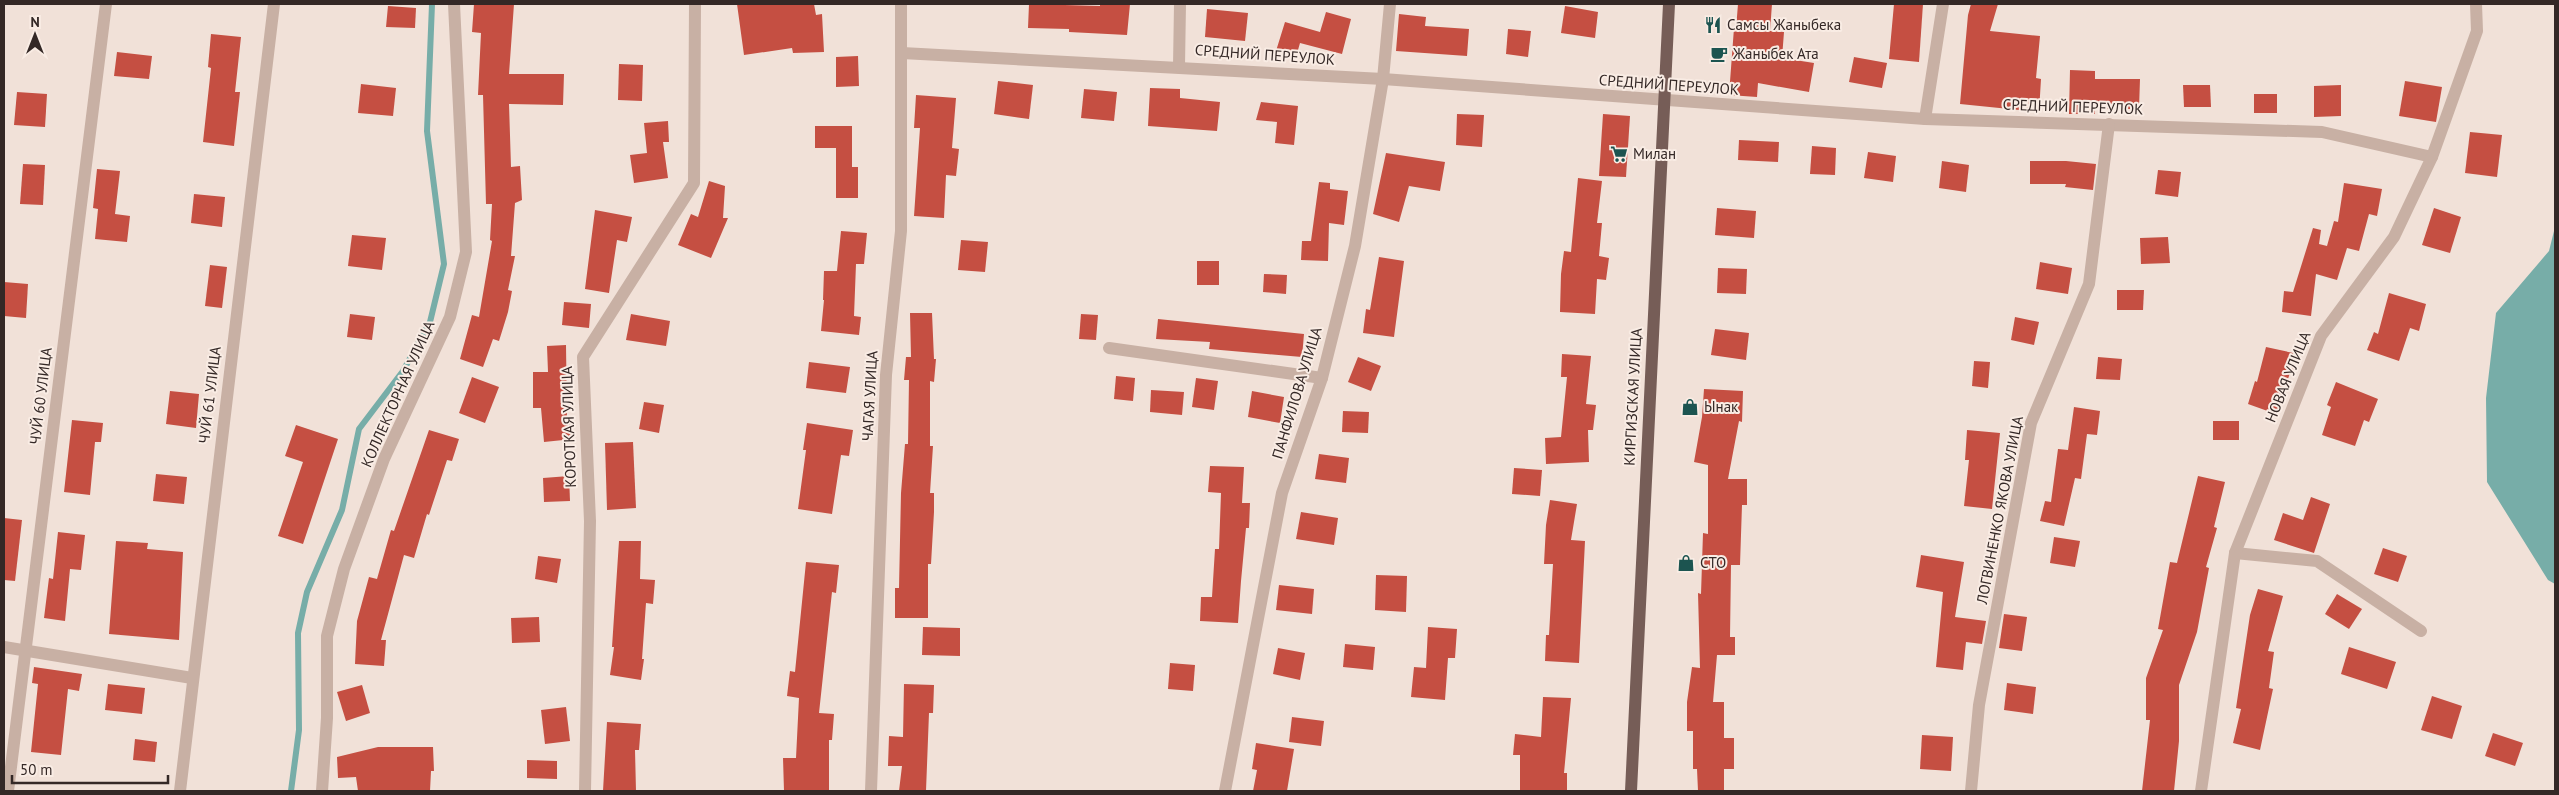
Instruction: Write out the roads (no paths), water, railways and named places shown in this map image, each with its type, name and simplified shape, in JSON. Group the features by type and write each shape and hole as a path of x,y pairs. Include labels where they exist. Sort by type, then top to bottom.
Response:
{"main road":[{"name":"КИРГИЗСКАЯ УЛИЦА","path":"1631,791 1668,4"}],"street":[{"name":"ЧУЙ 60 УЛИЦА","path":"8,791 106,4"},
{"name":"ЧУЙ 61 УЛИЦА","path":"180,791 274,4"},
{"name":"КОЛЛЕКТОРНАЯ УЛИЦА","path":"322,791 326,718 326,636 344,569 384,459 450,318 466,252 454,4"},
{"name":"КОРОТКАЯ УЛИЦА","path":"585,791 590,521 583,357 694,184 695,4"},
{"name":"ЧАГАЯ УЛИЦА","path":"871,791 886,375 901,231 901,4"},
{"path":"1179,66 1180,4"},
{"name":"ПАНФИЛОВА УЛИЦА","path":"1225,791 1282,493 1322,378 1355,246 1383,79 1390,4"},
{"path":"1925,119 1943,4"},
{"name":"НОВАЯ УЛИЦА","path":"2201,791 2235,553 2320,336 2394,237 2432,157 2477,31 2476,4"},
{"name":"СРЕДНИЙ ПЕРЕУЛОК","path":"902,53 1179,66 1383,79 1925,119 2322,132 2432,157"},
{"name":"ЛОГВИНЕНКО ЯКОВА УЛИЦА","path":"1971,791 1979,705 2032,423 2089,284 2109,124"},
{"path":"1109,348 1322,378"},
{"path":"2235,553 2318,561 2421,631"},
{"path":"4,647 25,652 192,678"}],"water":[{"path":"2555,227 2555,584 2548,580 2487,482 2486,398 2496,313 2549,251"}],"waterway":[{"path":"291,791 299,730 298,633 307,592 342,510 359,429 403,371 430,322 444,264 427,131 432,4"}],"place":[{"name":"Самсы Жаныбека","path":"1713,25"},
{"name":"Жаныбек Ата","path":"1719,54"},
{"name":"Милан","path":"1619,154"},
{"name":"Ынак","path":"1690,407"},
{"name":"СТО","path":"1686,563"}]}
